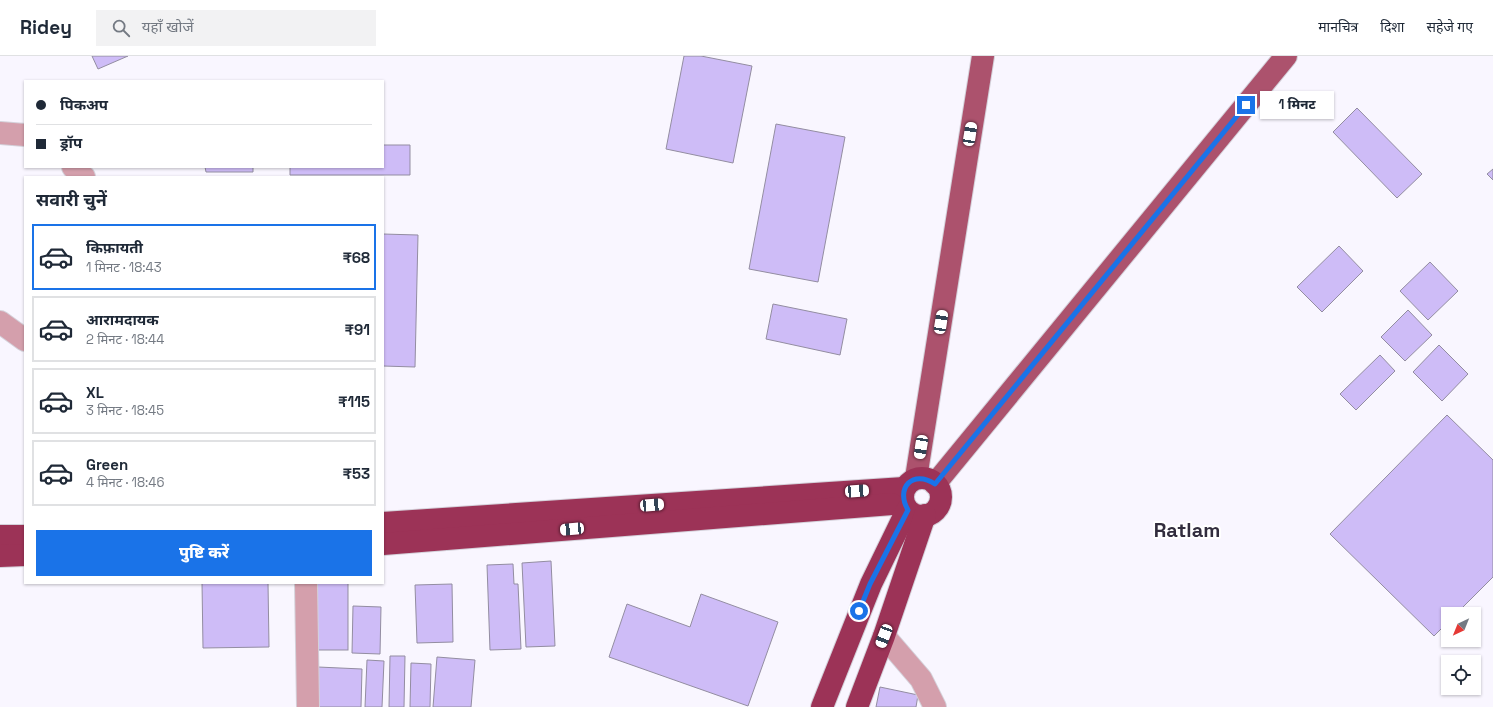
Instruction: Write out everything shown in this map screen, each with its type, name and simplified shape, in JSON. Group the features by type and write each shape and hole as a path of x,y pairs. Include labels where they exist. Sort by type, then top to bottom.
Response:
{"highway":[{"path":"384,523 915,496"},
{"path":"384,544 915,496"},
{"path":"857,707 884,636 915,496"},
{"path":"822,707 870,584 915,496"},
{"path":"0,536 24,536"},
{"path":"0,556 24,555"}],"main road":[{"path":"915,496 983,56"},
{"path":"915,496 1286,56"}],"street":[{"path":"0,133 24,135"},
{"path":"74,168 83,176"},
{"path":"0,322 24,339"},
{"path":"306,584 308,707"},
{"path":"884,636 921,679 935,707"}],"building":[{"path":"92,56 128,56 98,69"},
{"path":"684,56 701,56 752,66 733,163 666,149"},
{"path":"1357,108 1422,174 1397,198 1333,132"},
{"path":"776,124 845,137 818,282 749,269"},
{"path":"384,145 410,145 410,175 290,175 290,168 384,168"},
{"path":"205,168 253,168 253,172 206,172"},
{"path":"1493,169 1493,180 1487,174"},
{"path":"384,234 418,235 415,367 384,366"},
{"path":"1339,246 1363,271 1322,312 1297,287"},
{"path":"1430,262 1458,291 1428,320 1400,291"},
{"path":"773,304 847,319 840,355 766,339"},
{"path":"1408,310 1432,335 1405,361 1381,337"},
{"path":"1439,345 1468,374 1442,401 1413,372"},
{"path":"1380,355 1395,371 1356,410 1340,394"},
{"path":"1447,415 1493,460 1493,577 1463,607 1441,607 1441,629 1434,636 1330,534"},
{"path":"551,561 555,646 526,647 522,563"},
{"path":"513,564 514,584 518,584 521,649 490,650 487,565"},
{"path":"202,584 268,584 269,647 203,648"},
{"path":"317,584 348,584 348,650 317,650"},
{"path":"452,584 453,642 417,643 415,585"},
{"path":"701,594 778,622 748,706 609,657 627,604 690,627"},
{"path":"353,606 381,607 380,654 352,653"},
{"path":"390,656 405,656 404,707 389,707"},
{"path":"437,657 475,660 471,707 433,707"},
{"path":"367,660 384,661 382,707 365,707"},
{"path":"411,663 431,664 430,707 410,707"},
{"path":"318,667 362,669 361,707 317,707"},
{"path":"880,687 918,695 916,707 876,707"}],"district":[{"name":"Ratlam","path":"1187,530"}],"route":[{"path":"859,611 870,584 908,510 904,503 904,488 909,482 916,478 927,478 935,484 1246,105"}]}
